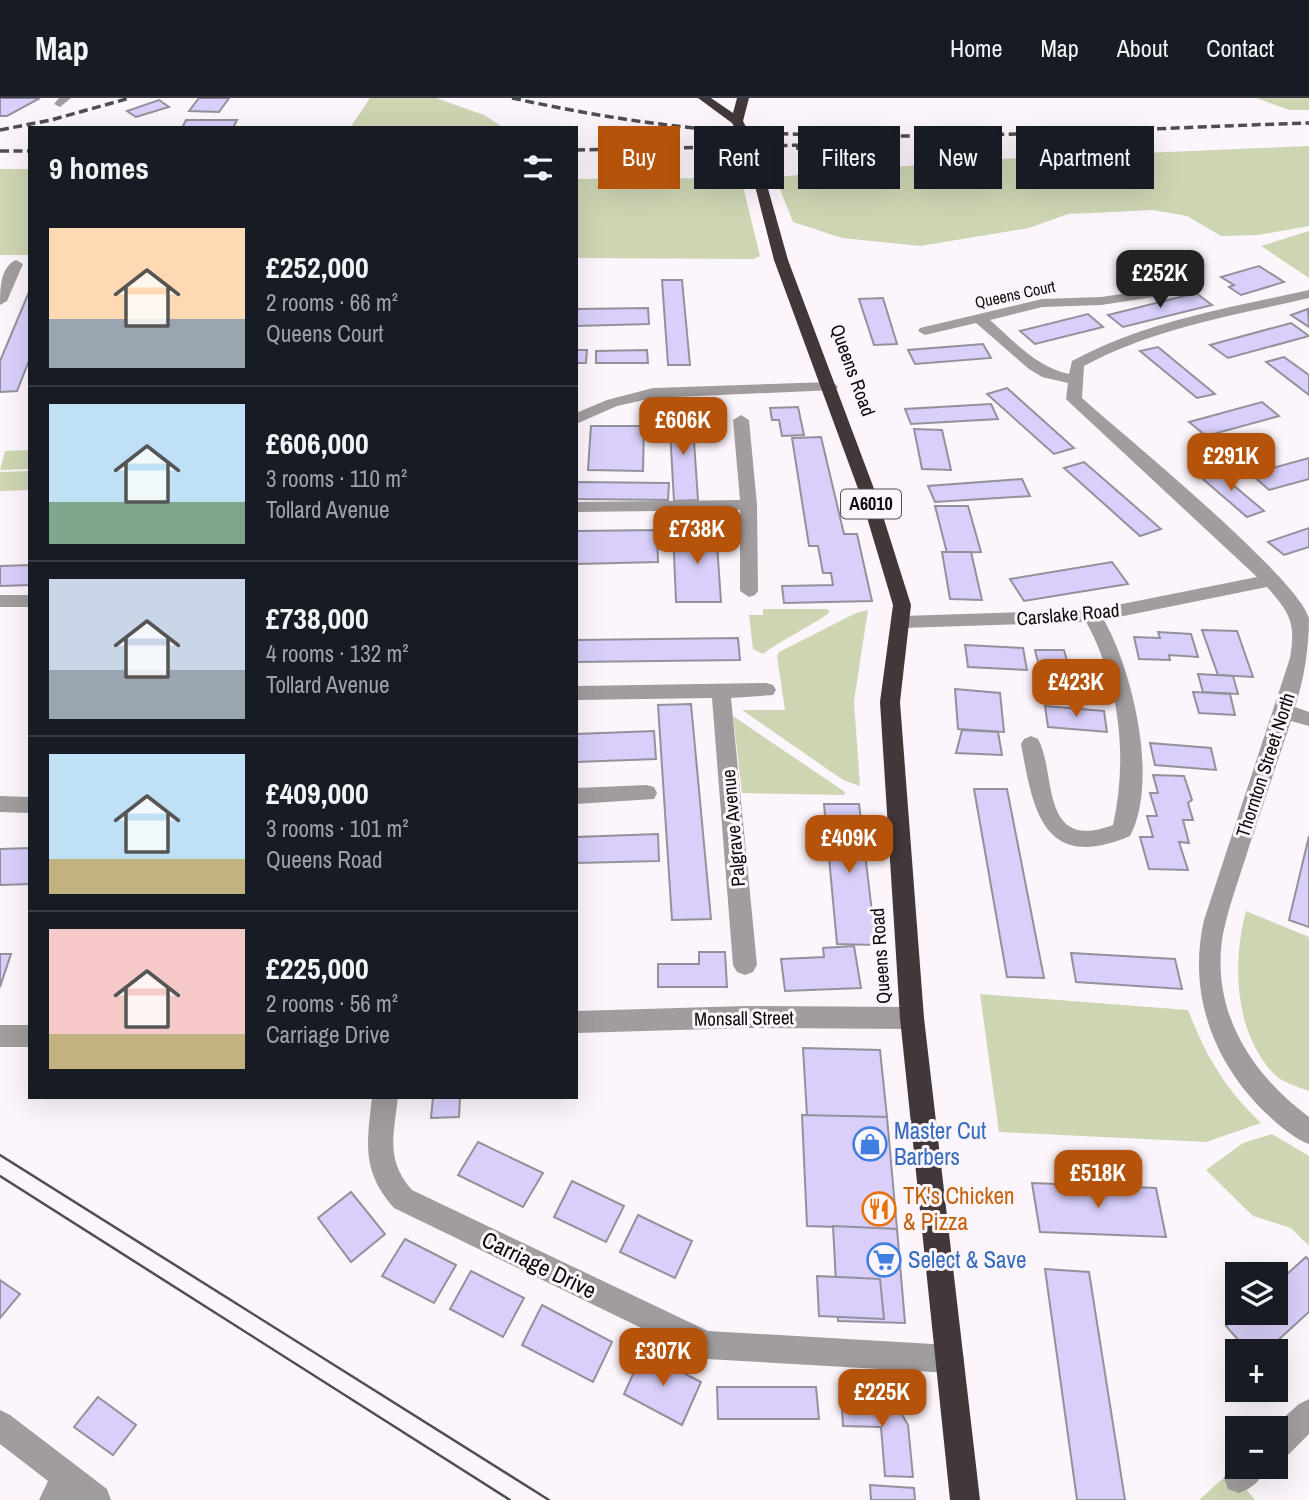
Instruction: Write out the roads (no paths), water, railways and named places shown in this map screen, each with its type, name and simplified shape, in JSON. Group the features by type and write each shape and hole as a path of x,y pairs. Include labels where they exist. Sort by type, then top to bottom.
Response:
{"highway":[{"path":"704,98 737,121 740,126"},
{"path":"737,121 743,98"},
{"name":"Queens Road","path":"762,189 781,260 830,387 887,550 902,606 890,702 912,1018 965,1500"}],"street":[{"path":"0,264 23,265"},
{"path":"0,301 23,265"},
{"name":"Queens Court","path":"925,331 1051,302 1101,301 1155,293"},
{"path":"980,319 1046,374 1074,380 1077,364 1099,351 1132,338 1309,294"},
{"name":"Thornton Street North","path":"1074,380 1074,399 1273,580 1301,618 1302,643 1284,711 1214,921 1209,962 1214,1006 1228,1049 1255,1085 1287,1117 1309,1132"},
{"path":"578,417 612,403 653,393 830,387"},
{"path":"741,420 749,505 749,591"},
{"path":"578,507 749,505"},
{"name":"Carslake Road","path":"902,622 1092,616 1273,580"},
{"path":"0,601 28,601"},
{"path":"1031,744 1044,804 1052,821 1071,834 1087,839 1107,838 1122,830 1126,817 1132,745 1121,687 1102,631 1092,616"},
{"path":"578,693 766,690"},
{"name":"Palgrave Avenue","path":"721,691 745,965"},
{"path":"1284,711 1309,719"},
{"path":"578,796 647,793"},
{"path":"0,804 28,805"},
{"name":"Monsall Street","path":"578,1022 746,1017 912,1018"},
{"path":"0,1036 28,1036"},
{"name":"Carriage Drive","path":"385,1099 379,1161 390,1186 402,1199 707,1345 950,1359"},
{"path":"1288,1434 1309,1414"},
{"path":"0,1425 60,1488 96,1500"}],"tram line":[{"path":"0,1155 549,1500"},
{"path":"0,1176 510,1500"}],"railway":[{"path":"0,130 51,120 130,98"},
{"path":"512,98 656,124 780,134 932,136 1309,123"},
{"path":"578,150 798,145"},
{"path":"0,151 28,151"}],"place":[{"name":"Master Cut Barbers","path":"870,1144"},
{"name":"TK's Chicken & Pizza","path":"879,1209"},
{"name":"Select & Save","path":"884,1260"}]}
